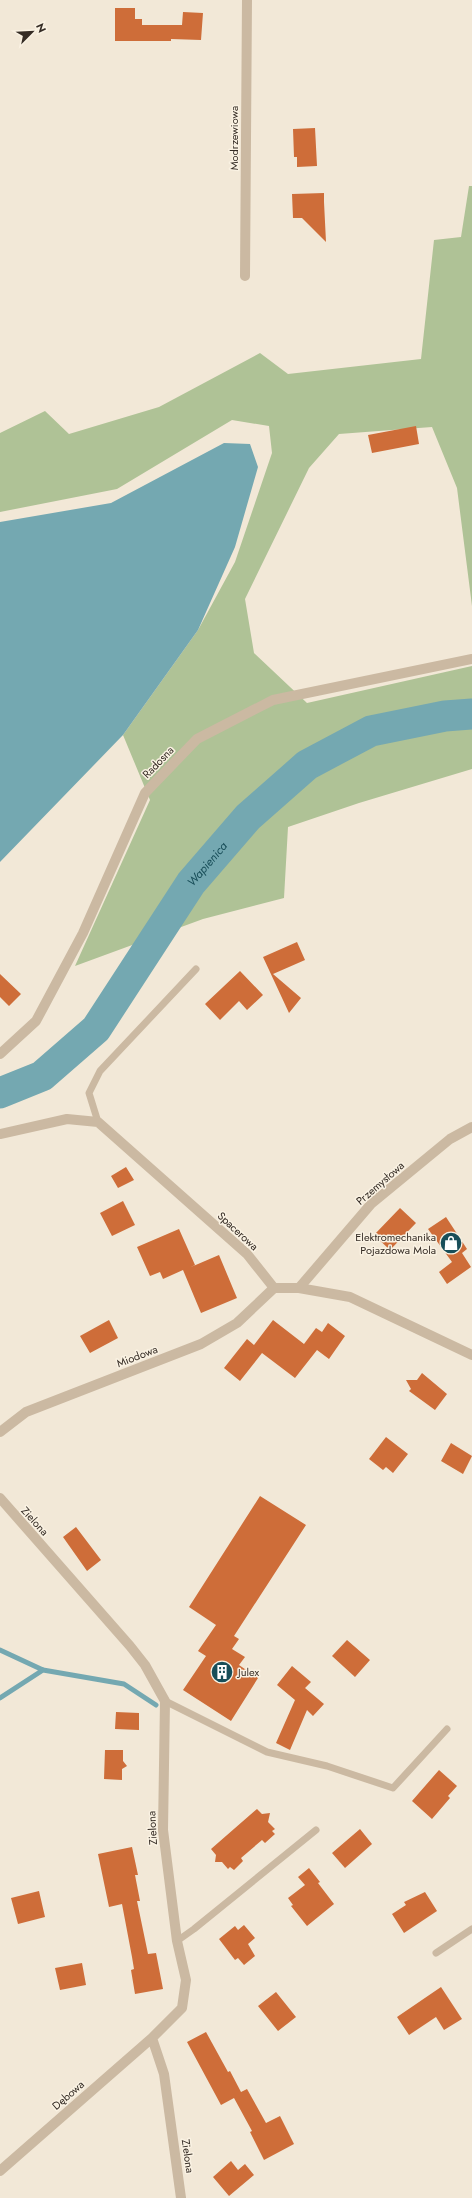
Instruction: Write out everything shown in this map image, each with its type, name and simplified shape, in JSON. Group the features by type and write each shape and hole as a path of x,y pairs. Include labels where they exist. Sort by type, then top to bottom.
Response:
{"street":[{"name":"Modrzewiowa","path":"245,276 247,0"},
{"name":"Radosna","path":"0,1054 36,1021 83,933 145,793 197,739 273,700 472,659"},
{"path":"0,1134 67,1119 98,1122"},
{"name":"Spacerowa","path":"98,1122 246,1254 274,1288"},
{"name":"Przemysłowa","path":"299,1288 372,1204 450,1139 472,1127"},
{"path":"274,1288 299,1288 350,1297 472,1355"},
{"name":"Miodowa","path":"0,1432 26,1412 201,1344 237,1323 274,1288"},
{"name":"Zielona","path":"0,1498 130,1646 145,1665 165,1701 163,1830 177,1941 186,1980 182,2008 152,2038 164,2074 181,2198"},
{"name":"Dębowa","path":"0,2171 152,2038"}],"lane":[{"path":"98,1122 89,1093 100,1071 196,969"},
{"path":"165,1701 267,1752 327,1766 393,1788 447,1729"},
{"path":"177,1941 194,1930 316,1830"},
{"path":"436,1953 472,1929"}],"green space":[{"path":"469,186 472,186 472,606 457,488 432,427 339,434 309,468 245,599 254,653 307,703 472,666 472,769 359,803 288,827 284,898 203,919 75,966 150,800 123,735 198,630 235,562 272,453 269,426 232,420 117,489 0,512 0,433 45,411 69,434 159,407 260,353 288,374 421,359 434,240 461,237"}],"water":[{"path":"224,443 250,444 258,467 235,547 198,630 123,735 0,862 0,522 111,503"}],"building":[{"path":"115,8 135,8 135,19 142,19 142,25 182,25 183,12 203,13 201,40 171,39 171,41 115,41"},
{"path":"315,128 317,166 297,167 297,157 294,157 293,129"},
{"path":"324,193 326,242 302,218 293,218 292,194"},
{"path":"416,426 419,444 372,453 368,435"},
{"path":"297,942 305,960 273,974 301,998 289,1013 263,957"},
{"path":"240,971 263,995 247,1010 239,1001 220,1020 205,1004"},
{"path":"0,974 21,994 9,1006 0,997"},
{"path":"126,1167 134,1180 118,1188 111,1176"},
{"path":"123,1201 135,1225 112,1236 100,1213"},
{"path":"400,1208 416,1223 390,1250 374,1235"},
{"path":"446,1217 467,1249 462,1253 471,1267 447,1284 439,1272 452,1262 428,1229"},
{"path":"179,1229 195,1265 191,1267 219,1255 237,1298 201,1313 183,1270 163,1279 160,1272 150,1276 137,1247"},
{"path":"109,1320 118,1338 90,1353 80,1336"},
{"path":"273,1320 304,1344 316,1328 322,1332 328,1323 345,1336 329,1359 317,1350 295,1378 262,1353 240,1381 224,1368 247,1339 254,1345"},
{"path":"422,1373 447,1394 435,1410 409,1391 411,1389 406,1380 417,1380"},
{"path":"386,1437 408,1454 393,1473 386,1467 383,1470 369,1459"},
{"path":"451,1443 472,1456 463,1474 441,1461"},
{"path":"260,1496 306,1525 234,1636 239,1639 232,1649 245,1657 239,1665 258,1678 231,1721 183,1690 206,1656 198,1651 216,1625 189,1607"},
{"path":"76,1527 101,1560 87,1571 63,1537"},
{"path":"347,1640 370,1660 355,1677 332,1656"},
{"path":"292,1666 311,1682 305,1688 324,1704 313,1716 307,1710 290,1750 276,1743 295,1700 277,1685"},
{"path":"116,1712 139,1713 139,1730 115,1729"},
{"path":"105,1750 123,1750 123,1761 127,1766 122,1769 122,1780 104,1779"},
{"path":"439,1770 457,1786 448,1796 450,1798 432,1819 412,1801"},
{"path":"257,1809 262,1814 270,1813 268,1822 275,1829 272,1831 275,1834 265,1843 262,1840 241,1858 243,1861 234,1870 230,1867 228,1869 222,1862 215,1862 216,1855 211,1849"},
{"path":"360,1829 372,1844 345,1868 332,1853"},
{"path":"132,1847 138,1875 135,1875 140,1901 137,1901 148,1954 156,1953 163,1989 135,1994 131,1970 134,1969 122,1904 109,1907 98,1854"},
{"path":"309,1868 334,1904 307,1926 291,1906 293,1905 288,1898 305,1885 298,1877"},
{"path":"39,1891 45,1917 18,1924 11,1898"},
{"path":"425,1892 437,1911 404,1933 392,1914 406,1905 404,1902"},
{"path":"244,1925 255,1938 248,1944 255,1956 244,1965 238,1958 235,1960 219,1939 235,1926 238,1930"},
{"path":"82,1963 86,1985 60,1990 55,1968"},
{"path":"441,1987 462,2019 444,2030 436,2017 409,2035 397,2017"},
{"path":"276,1992 296,2017 278,2031 258,2006"},
{"path":"206,2032 241,2092 247,2089 266,2123 280,2116 294,2144 264,2160 250,2132 252,2131 234,2098 221,2105 187,2042"},
{"path":"231,2161 238,2170 245,2164 254,2175 229,2196 213,2177"}],"waterway":[{"name":"Wapienica","path":"0,1093 42,1076 96,1029 191,883 248,817 307,765 371,731 445,716 472,714"},
{"path":"0,1650 43,1670 124,1684 156,1705"},
{"path":"0,1698 43,1670"}],"place":[{"name":"Elektromechanika Pojazdowa Mola","path":"451,1243"},
{"name":"Julex","path":"222,1672"}]}
